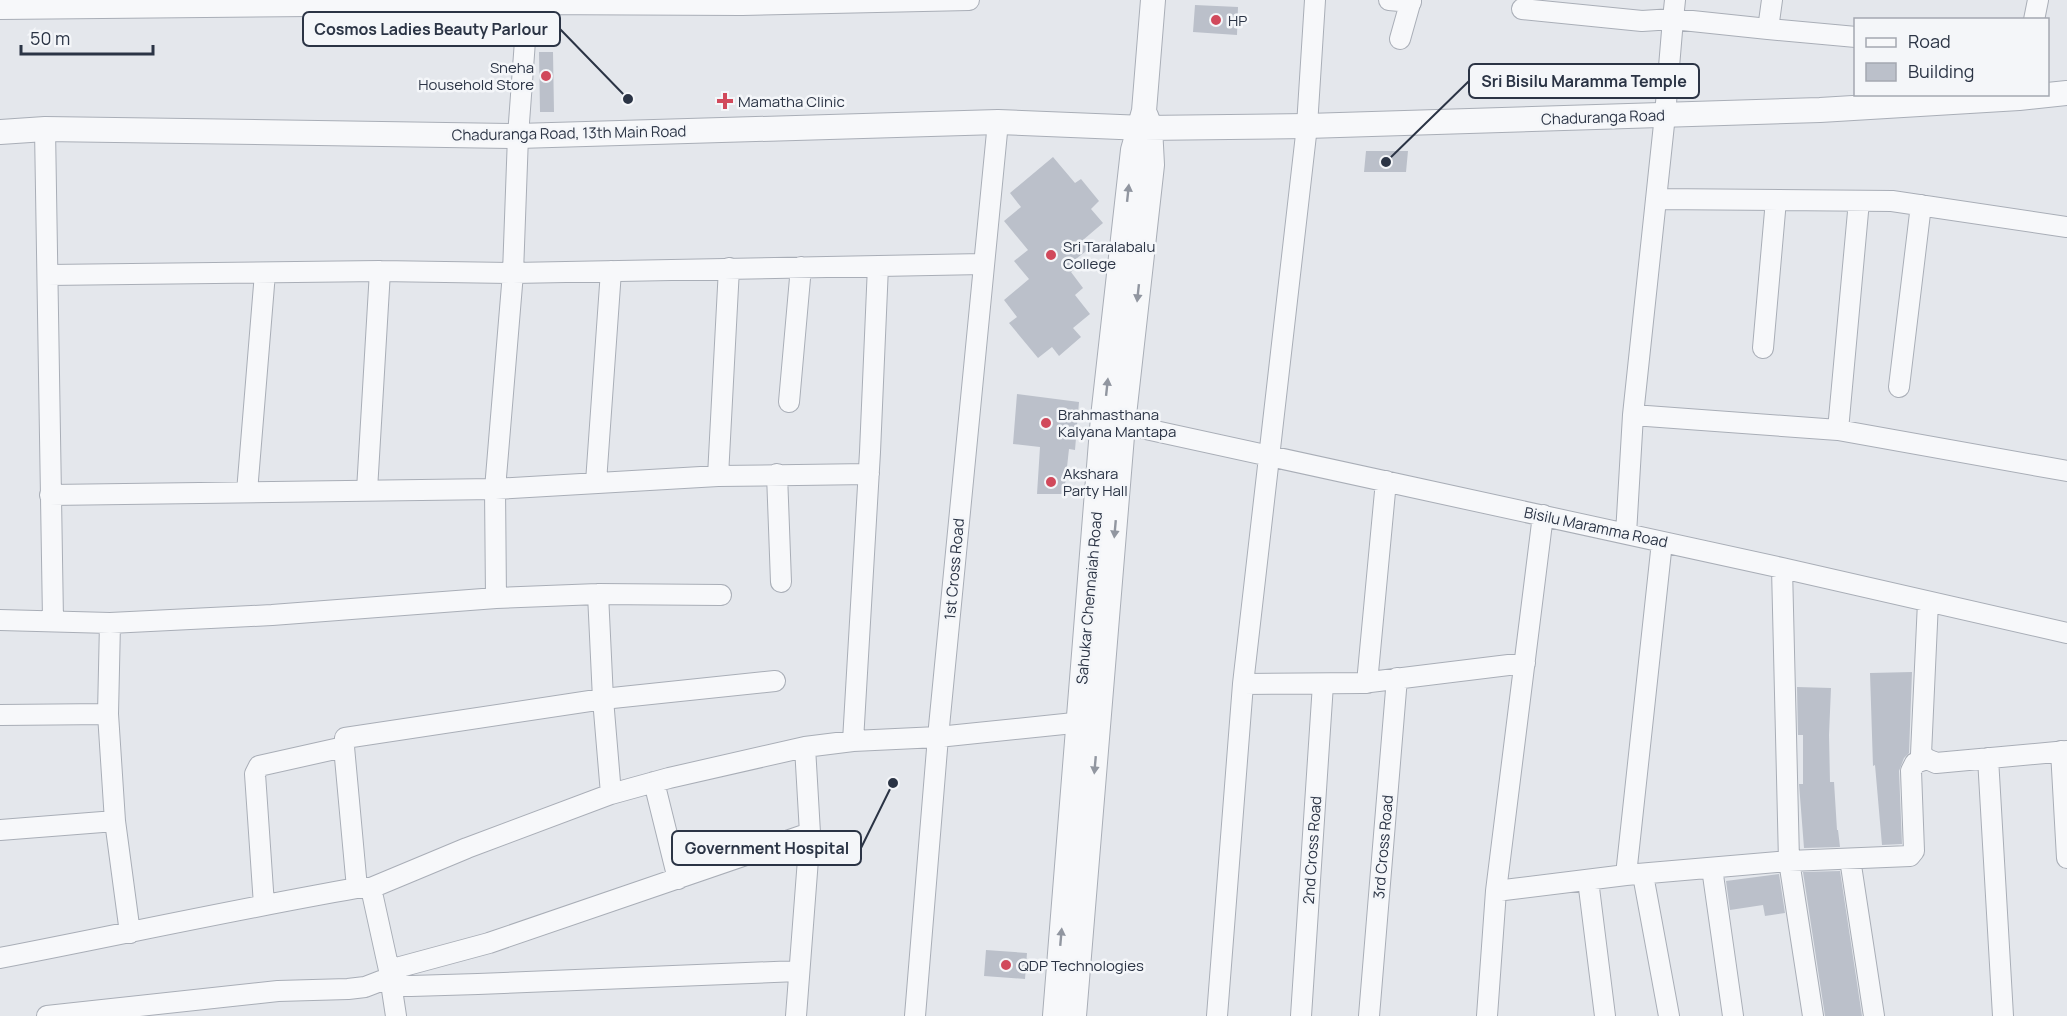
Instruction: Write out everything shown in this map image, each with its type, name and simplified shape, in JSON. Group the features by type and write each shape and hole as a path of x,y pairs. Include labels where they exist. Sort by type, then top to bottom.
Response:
{"street":[{"path":"0,9 528,2 742,3 969,0"},
{"name":"Sahukar Chennaiah Road","path":"1054,1016 1124,424 1152,165 1144,122 1154,0"},
{"path":"1217,1016 1243,684 1307,126 1314,0"},
{"path":"1389,0 1411,1 1400,39"},
{"path":"1768,29 1772,0"},
{"path":"2034,18 2038,0"},
{"path":"496,598 495,489 513,273 518,136 528,2"},
{"path":"1522,9 1642,21 1674,9 1768,29 1854,37"},
{"path":"1626,534 1633,415 1674,9"},
{"name":"Chaduranga Road","path":"2049,94 2067,93"},
{"name":"Chaduranga Road","path":"1144,122 1307,126 1820,110 2019,96"},
{"name":"Chaduranga Road, 13th Main Road","path":"0,132 45,129 518,136 998,122 1144,122"},
{"name":"1st Cross Road","path":"915,1016 938,738 998,122"},
{"name":"Sahukar Chennaiah Road","path":"1074,1016 1103,417 1133,150 1144,122"},
{"path":"45,129 53,620"},
{"path":"1656,199 1892,201 2067,227"},
{"path":"1763,348 1776,200"},
{"path":"1838,430 1859,201"},
{"path":"1899,387 1921,205"},
{"path":"48,275 380,271 513,273 983,264"},
{"path":"853,741 869,474 878,266"},
{"path":"789,402 801,267"},
{"path":"718,476 729,268"},
{"path":"367,490 380,271"},
{"path":"596,482 611,271"},
{"path":"247,492 265,273"},
{"path":"1633,415 1838,430 2067,471"},
{"name":"Bisilu Maramma Road","path":"1124,424 1543,515 2067,633"},
{"path":"777,474 781,582"},
{"path":"50,495 495,489 718,476 869,474"},
{"path":"1367,682 1386,481"},
{"path":"1486,1016 1496,891 1543,515"},
{"path":"1662,542 1635,875 1669,1016"},
{"path":"1782,568 1790,861 1813,1016"},
{"path":"598,594 611,795"},
{"path":"0,620 110,623 272,615 496,598 598,594 721,595"},
{"path":"1928,602 1921,754 1936,763 2064,751 2067,858"},
{"path":"110,623 108,714 115,821 130,933"},
{"path":"1243,684 1367,682 1525,663"},
{"name":"3rd Cross Road","path":"1369,1016 1397,678"},
{"path":"396,1016 390,977 364,888 344,747 345,738 603,699 775,681"},
{"name":"2nd Cross Road","path":"1301,1016 1323,684"},
{"path":"0,715 108,714"},
{"path":"0,958 264,905 364,888 611,795 654,782 805,747 853,741 938,738 1089,722"},
{"path":"264,905 255,774 259,766 344,747"},
{"path":"796,1016 810,833 805,747"},
{"path":"1988,758 2004,1016"},
{"path":"1496,891 1635,875 1790,861 1910,856 1914,851 1911,771 1915,763 1927,759"},
{"path":"654,782 678,879"},
{"path":"0,830 115,821"},
{"path":"46,1016 278,991 365,987 810,833"},
{"path":"1850,859 1874,1016"},
{"path":"1712,868 1733,1016"},
{"path":"1588,880 1605,1016"},
{"path":"390,977 411,986 798,972"}],"building":[{"name":"HP","path":"1195,5 1238,7 1237,35 1193,32"},
{"name":"Sneha Household Store","path":"539,52 553,52 554,112 540,112"},
{"path":"1366,151 1408,151 1406,172 1364,172"},
{"name":"Sri Taralabalu College","path":"1053,157 1075,183 1081,179 1099,201 1091,209 1103,223 1083,240 1090,248 1072,262 1077,267 1071,272 1083,288 1075,295 1090,314 1073,328 1081,337 1059,356 1052,347 1038,358 1009,323 1017,317 1004,300 1029,279 1014,261 1028,250 1004,221 1021,207 1010,193"},
{"name":"Brahmasthana Kalyana Mantapa","path":"1017,394 1079,402 1075,450 1069,449 1064,494 1037,494 1040,447 1013,444"},
{"path":"1912,672 1909,753 1904,758 1899,771 1902,844 1882,845 1875,765 1873,766 1870,673"},
{"path":"1797,687 1831,688 1830,782 1834,782 1840,847 1804,848 1799,784 1803,784 1803,735 1798,735"},
{"path":"1840,871 1862,1016 1825,1016 1803,872"},
{"path":"1779,874 1785,913 1765,916 1763,905 1730,910 1726,881"},
{"name":"QDP Technologies","path":"986,950 1027,953 1025,979 984,976"}],"place":[{"name":"HP","path":"1216,20"},
{"name":"Sneha Household Store","path":"546,76"},
{"name":"Cosmos Ladies Beauty Parlour","path":"628,99"},
{"name":"Mamatha Clinic","path":"725,101"},
{"name":"Sri Bisilu Maramma Temple","path":"1386,162"},
{"name":"Sri Taralabalu College","path":"1051,255"},
{"name":"Brahmasthana Kalyana Mantapa","path":"1046,423"},
{"name":"Akshara Party Hall","path":"1051,482"},
{"name":"Government Hospital","path":"893,783"},
{"name":"QDP Technologies","path":"1006,965"}]}
